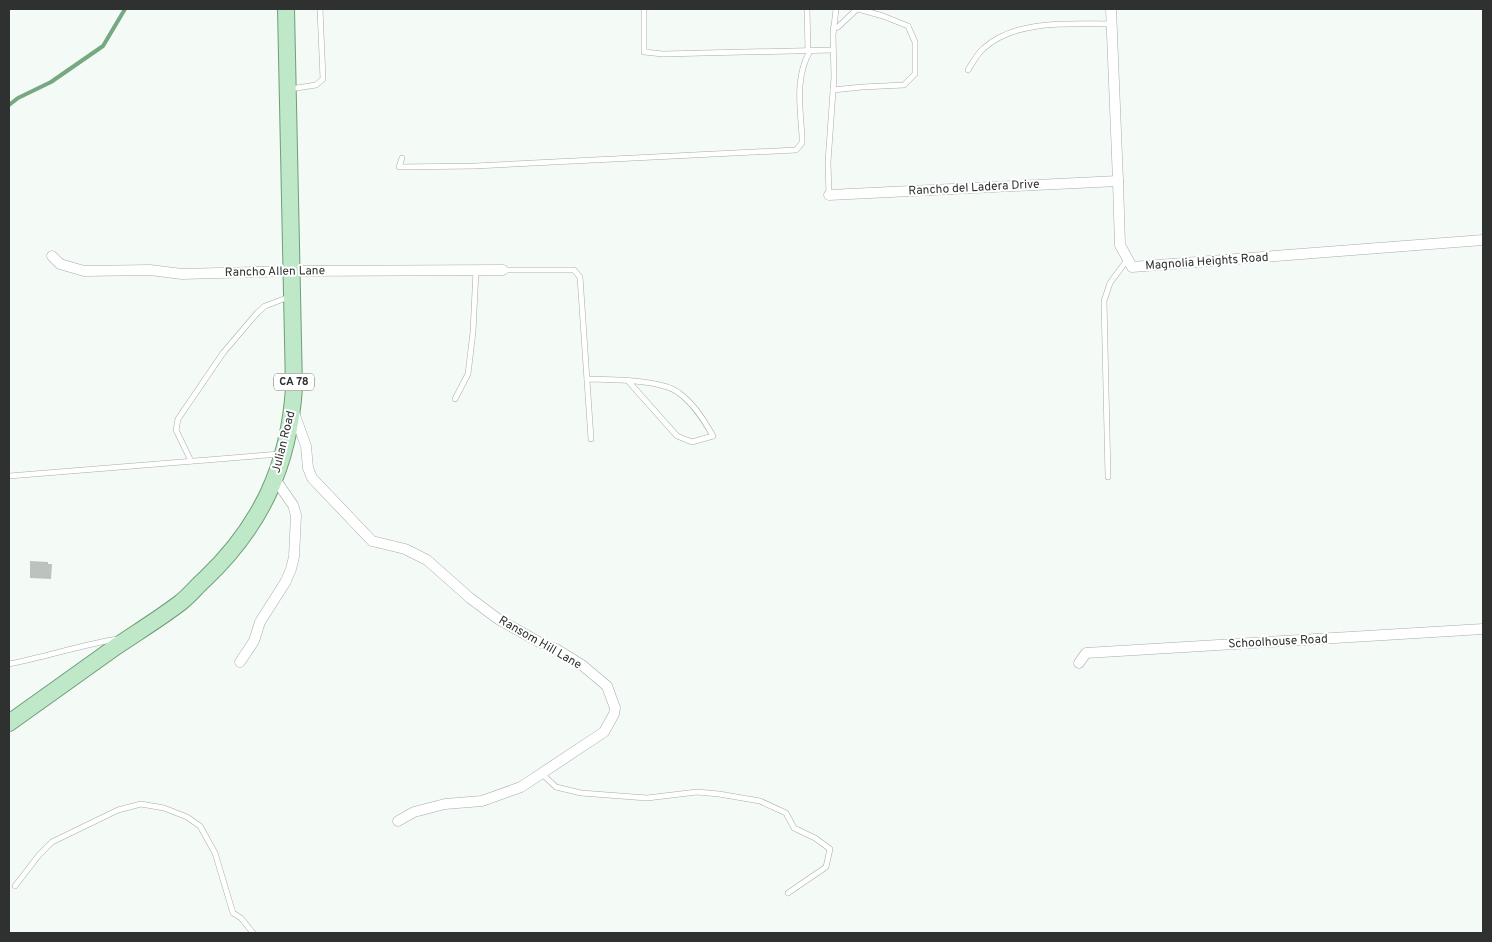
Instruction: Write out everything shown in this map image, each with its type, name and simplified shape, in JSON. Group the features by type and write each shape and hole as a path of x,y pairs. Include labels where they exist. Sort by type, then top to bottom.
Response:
{"main road":[{"name":"Julian Road","path":"9,723 181,602 224,561 253,522 275,479 284,453 293,410 294,365 286,9"}],"street":[{"name":"Magnolia Heights Road","path":"1111,9 1120,245 1132,267 1483,240"},
{"name":"Rancho del Ladera Drive","path":"829,194 1118,180"},
{"name":"Rancho Allen Lane","path":"52,256 60,264 84,271 150,270 182,274 291,271 503,270"},
{"name":"Ransom Hill Lane","path":"293,410 306,446 308,468 312,478 372,541 405,549 428,560 470,598 498,619 576,661 606,686 615,708 614,714 604,732 521,787 482,801 445,804 414,812 398,820"},
{"path":"240,662 254,642 260,622 286,581 294,557 296,515 293,505 275,479"},
{"name":"Schoolhouse Road","path":"1080,663 1086,653 1483,629"}],"lane":[{"path":"287,89 316,85 323,79 320,9"},
{"path":"644,9 644,52 663,54 833,50"},
{"path":"402,158 399,167 476,166 796,150 802,143 799,84 804,60 809,51 807,9"},
{"path":"829,194 828,162 836,9"},
{"path":"833,90 904,85 915,74 915,42 908,26 858,9 838,28 834,28"},
{"path":"968,70 985,46 1000,37 1035,26 1052,24 1111,24"},
{"path":"1108,477 1104,301 1110,283 1128,259"},
{"path":"455,399 468,374 474,332 476,270"},
{"path":"503,270 574,270 580,277 591,439"},
{"path":"191,461 176,430 178,419 223,353 257,313 265,306 292,296"},
{"path":"587,379 652,383 678,392 702,417 713,436 692,442 676,436 630,382"},
{"path":"9,476 284,453"},
{"path":"9,664 39,658 88,644 130,637"},
{"path":"541,773 556,787 582,793 647,798 696,792 719,794 760,801 786,813 794,828 815,838 830,849 826,866 788,893"},
{"path":"15,886 39,855 52,842 118,810 141,804 164,808 187,817 200,826 215,852 233,913 253,933"}],"building":[{"path":"30,561 52,564 51,579 30,578"}],"waterway":[{"path":"9,105 18,98 51,82 103,46 125,9"}]}
